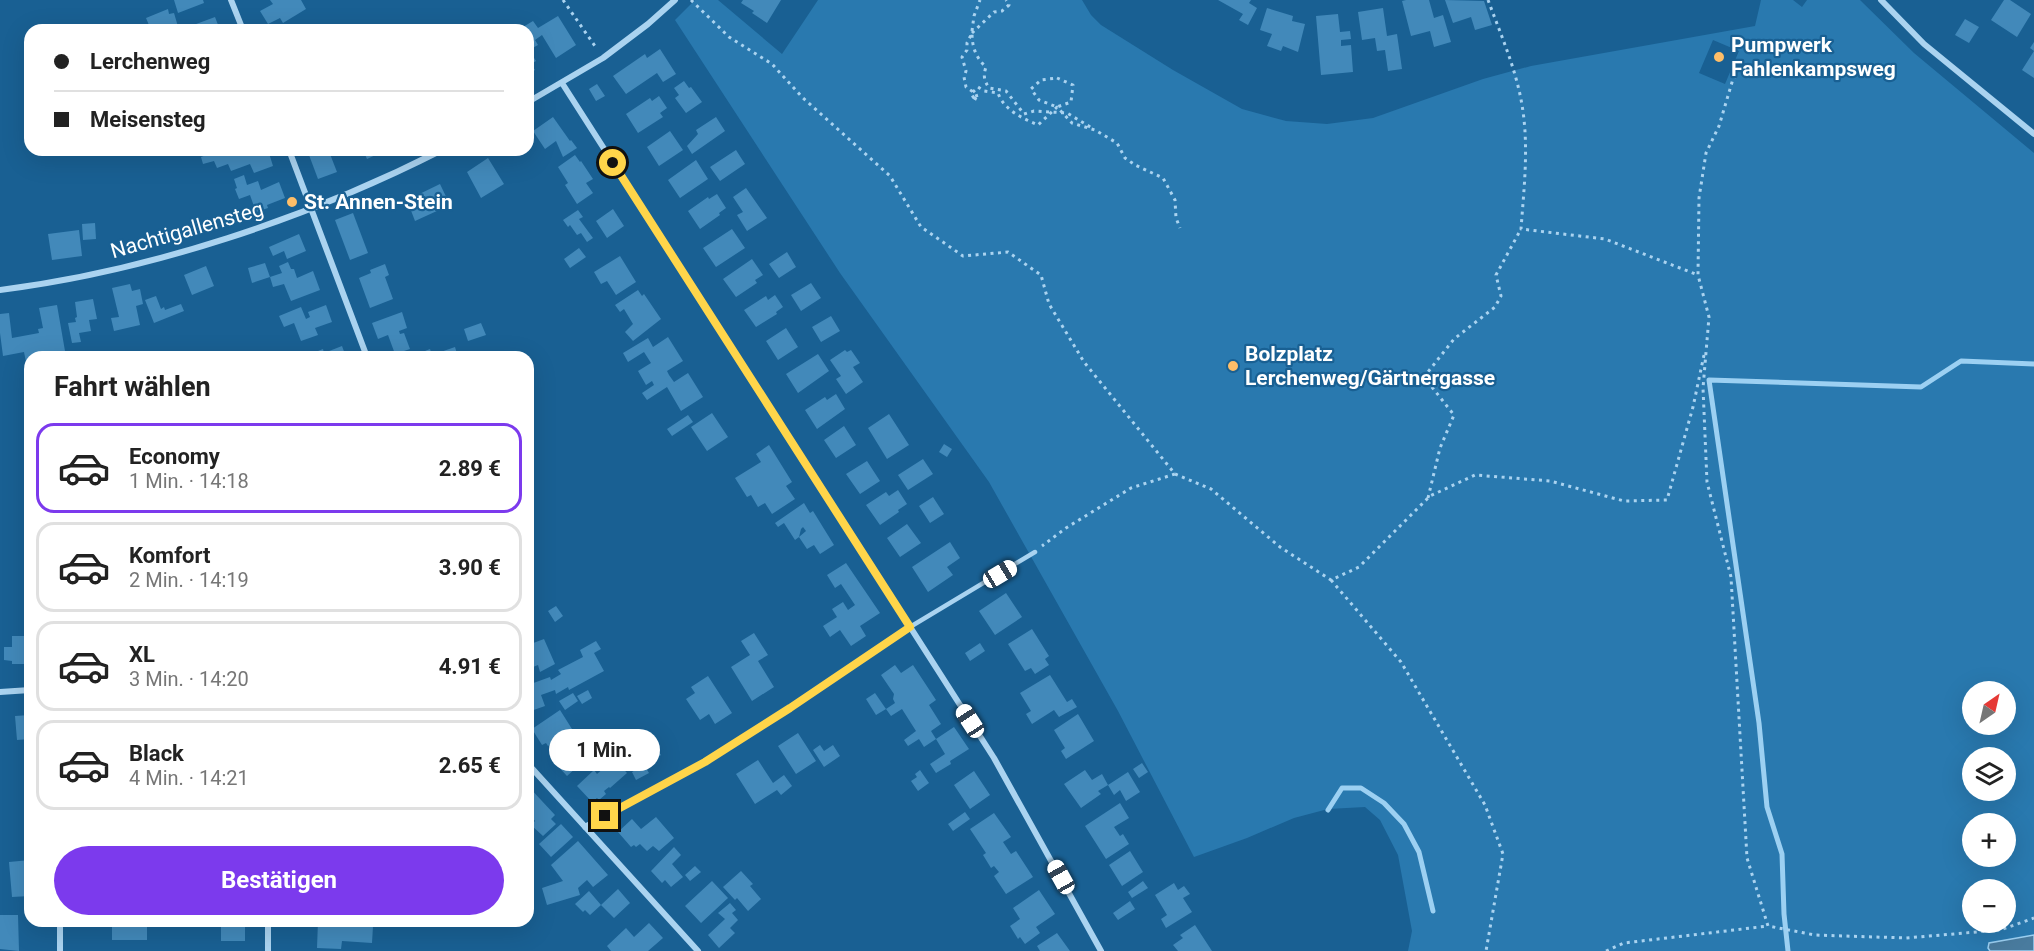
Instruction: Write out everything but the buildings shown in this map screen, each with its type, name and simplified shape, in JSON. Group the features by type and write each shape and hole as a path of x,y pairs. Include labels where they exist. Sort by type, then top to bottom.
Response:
{"street":[{"path":"231,0 241,24"},
{"path":"534,99 603,58 675,0"},
{"path":"1881,0 1924,44 2034,134"},
{"path":"562,83 994,758 1101,951"},
{"path":"291,156 365,351"},
{"name":"Nachtigallensteg","path":"0,290 109,271 216,242 312,209 429,156"},
{"path":"585,827 705,762 910,627"},
{"path":"0,692 24,690"},
{"path":"534,771 698,951"},
{"path":"60,927 60,951"},
{"path":"268,927 268,951"}],"lane":[{"path":"910,627 1035,552"}],"path":[{"path":"563,0 603,58"},
{"path":"692,0 729,37 772,64 802,97 890,176 921,227 963,256 1008,252 1041,275 1049,304 1084,362 1175,474 1211,489 1280,547 1331,580 1401,662 1485,806 1503,854 1486,951"},
{"path":"980,0 974,16 972,44 986,67 984,74 989,88 1006,91 1024,114 1034,111 1063,113"},
{"path":"1006,0 1009,5 1002,11 994,12 972,33 967,42 968,50 962,57 966,71 964,77 966,87 973,92 978,87 984,91 998,93 1001,103 1014,113 1038,125 1057,107 1071,102 1073,85 1058,78 1041,80 1031,89 1039,100 1057,107 1072,123 1095,130 1117,142 1125,158 1163,178 1175,200 1176,218 1180,228"},
{"path":"1428,499 1440,448 1454,415 1424,377 1454,339 1495,307 1501,296 1496,275 1521,229 1526,160 1522,107 1514,69 1488,0"},
{"path":"1740,69 1733,79 1719,126 1706,153 1699,198 1698,275 1708,317 1709,332 1703,388 1707,482 1731,577 1748,858 1768,926"},
{"path":"1521,229 1605,239 1698,275"},
{"path":"1331,580 1359,567 1430,496 1475,475 1550,481 1623,501 1667,500 1693,407 1709,332"},
{"path":"1035,552 1066,528 1131,488 1175,474"},
{"path":"1606,951 1624,943 1768,926 1815,935 1906,938 2000,930 2034,918"}],"shaded area":[{"path":"695,0 718,0 782,54 818,0 1082,0 1091,15 1101,25 1173,70 1242,109 1286,121 1327,124 1373,118 1483,79 1531,66 1755,26 1761,0 1793,0 1802,7 1807,0 1860,0 1914,53 2034,153 2034,935 2005,940 1988,948 1990,951 1408,951 1412,931 1398,855 1380,820 1365,807 1328,809 1294,818 1194,857 1118,711 989,482 840,273 675,20","holes":["1713,40 1739,51 1725,84 1699,73"]},
{"path":"2034,935 2034,951 1990,951 1988,948 1989,943"}],"waterway":[{"path":"1788,951 1782,854 1767,807 1759,723 1709,380 1921,387 1961,361 2034,364"},
{"path":"1328,810 1342,788 1361,788 1384,803 1404,824 1419,852 1433,911"}],"place":[{"name":"Pumpwerk Fahlenkampsweg","path":"1719,57"},
{"name":"St. Annen-Stein","path":"292,202"},
{"name":"Bolzplatz Lerchenweg/Gärtnergasse","path":"1233,366"}],"route":[{"path":"605,816 705,762 910,627 613,163"}]}
